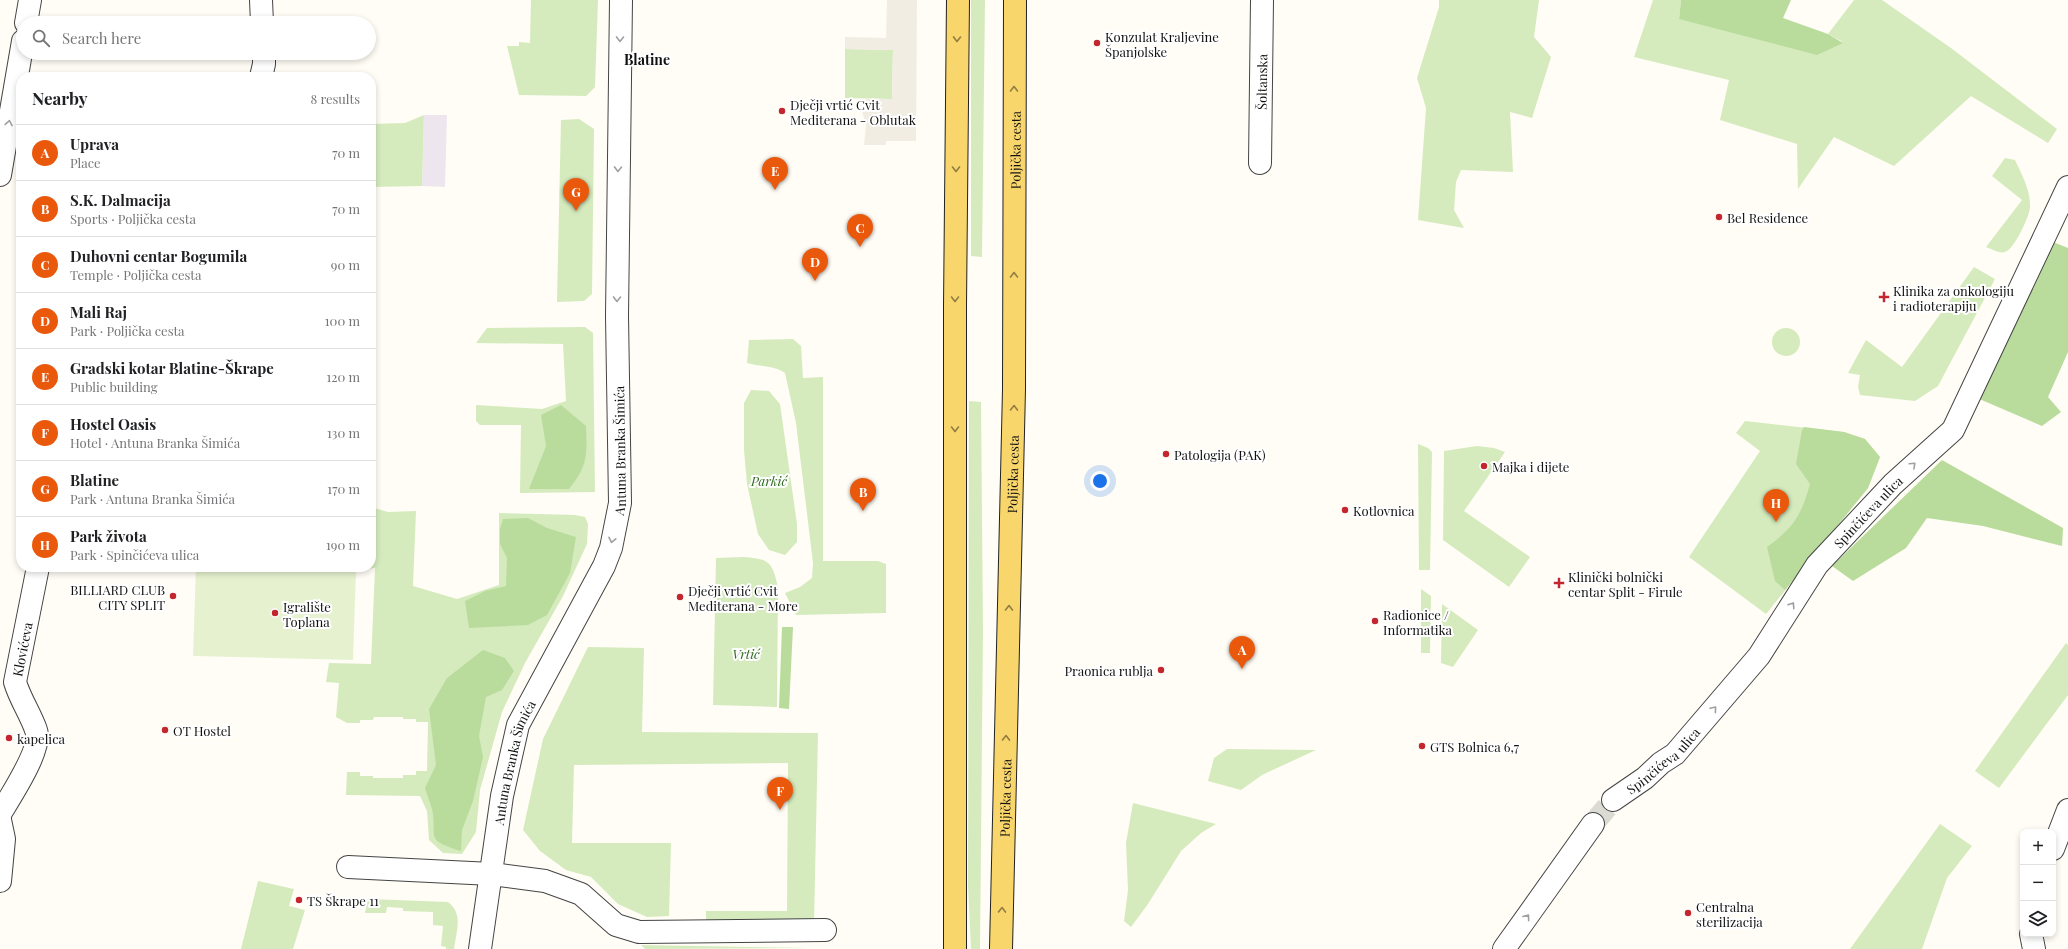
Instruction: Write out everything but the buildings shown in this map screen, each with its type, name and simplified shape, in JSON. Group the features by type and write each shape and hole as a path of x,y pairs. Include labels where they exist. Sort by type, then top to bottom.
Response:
{"main road":[{"path":"955,949 955,305 958,0"},
{"name":"Poljička cesta","path":"1001,949 1014,389 1015,0"}],"street":[{"path":"27,16 30,0"},
{"path":"261,0 262,16"},
{"name":"Antuna Branka Šimića","path":"480,949 486,903 492,874 502,796 518,726 604,566 611,548 620,504 617,316 621,0"},
{"name":"Šoltanska","path":"1260,163 1262,0"},
{"path":"18,72 20,60"},
{"path":"263,72 264,60"},
{"path":"0,175 16,82"},
{"name":"Spinčićeva ulica","path":"1613,800 1645,778 1661,763 1675,754 1759,656 1817,565 1893,484 1953,430 2068,187"},
{"name":"Klovićeva","path":"0,814 28,766 37,732 19,695 15,682 37,572"},
{"path":"2056,841 2068,810"},
{"path":"0,820 4,839 0,881"},
{"path":"1504,949 1593,824"},
{"path":"348,867 492,874 545,881 581,894 616,925 639,932 825,930"},
{"path":"2032,937 2034,949"}],"shaded area":[{"path":"887,0 917,0 916,141 886,141 886,145 864,145 866,125 862,111 863,99 892,99 893,50 845,49 845,37 886,38"},
{"path":"424,115 447,115 445,187 422,186"}],"green space":[{"path":"531,0 598,0 595,87 586,96 519,95 507,46 519,46 519,42 530,43"},
{"path":"971,0 985,0 982,257 971,256"},
{"path":"1439,0 1539,0 1534,37 1551,57 1532,118 1510,112 1513,172 1461,170 1456,182 1454,210 1464,228 1418,220 1426,108 1417,78 1439,7"},
{"path":"1653,0 1681,0 1679,19 1843,42 1828,34 1854,0 1882,0 1951,48 2057,129 2048,143 1971,96 1894,166 1834,137 1798,189 1797,144 1720,120 1729,80 1634,57"},
{"path":"1681,0 1791,0 1783,18 1828,34 1843,43 1817,55 1679,19"},
{"path":"845,49 893,50 892,99 845,98"},
{"path":"424,115 422,186 376,187 376,124 405,123"},
{"path":"579,119 594,129 592,294 584,301 557,302 561,120"},
{"path":"2005,158 2015,160 2028,189 2030,208 2018,238 2007,251 2002,252 1986,247 2022,200 1992,176"},
{"path":"2048,240 2068,248 2068,352 2048,397 2061,412 2042,426 1977,398"},
{"path":"1974,267 1995,279 1938,386 1915,401 1860,395 1858,387 1860,375 1848,373 1866,340 1902,367"},
{"path":"585,327 593,333 595,492 520,493 521,425 480,425 476,421 476,405 542,409 566,401 563,344 476,343 487,328"},
{"path":"1786,328 1796,332 1800,342 1796,352 1786,356 1776,352 1772,342 1776,332"},
{"path":"793,339 801,346 803,378 823,377 823,561 878,561 886,564 886,613 796,615 785,593 800,587 812,578 813,563 796,423 785,373 771,367 747,363 749,340"},
{"name":"Parkić","path":"751,390 769,391 780,404 797,524 797,542 785,555 769,550 758,534 747,484 744,450 744,403"},
{"path":"969,401 981,402 983,630 980,949 971,949 968,885"},
{"path":"561,405 586,426 586,453 583,467 580,474 569,489 529,489 546,446 541,415"},
{"path":"1745,421 1844,432 1865,439 1880,457 1868,488 1766,614 1689,557 1760,451 1736,433"},
{"path":"1804,427 1844,432 1865,439 1880,457 1868,488 1785,590 1775,581 1767,547 1790,527 1800,513 1807,495 1810,484 1796,464 1802,430"},
{"path":"1418,444 1428,448 1432,452 1430,570 1419,570"},
{"path":"1477,446 1494,448 1505,452 1464,511 1530,557 1509,587 1443,540 1444,451"},
{"path":"1942,460 2063,528 2062,546 1983,526 1927,518 1906,548 1853,581 1832,566"},
{"path":"376,508 388,512 416,511 413,586 457,599 499,585 499,513 575,515 585,517 588,524 587,544 563,596 525,663 502,712 480,790 476,832 462,854 443,853 429,840 427,811 420,796 346,795 347,772 360,772 360,776 373,776 373,778 403,778 403,775 416,775 416,771 427,771 428,722 416,722 416,719 403,719 403,717 374,717 373,720 360,720 360,723 347,723 336,717 339,683 326,682 329,663 371,664 376,572"},
{"path":"528,518 547,528 576,537 570,573 547,615 528,625 469,628 465,601 485,591 506,586 507,558 500,544 500,529 503,519"},
{"name":"Vrtić","path":"743,557 759,559 768,563 774,572 778,587 777,707 713,705 716,558"},
{"name":"Igralište Toplana","path":"196,572 356,572 353,660 193,656"},
{"path":"1421,589 1431,596 1430,653 1421,653"},
{"path":"1442,604 1478,630 1453,667 1441,663"},
{"path":"782,627 793,627 789,709 779,708"},
{"path":"2066,643 2068,645 2068,695 1999,788 1975,771"},
{"path":"588,647 644,648 642,732 818,733 814,925 706,925 706,911 787,911 788,763 574,765 572,843 671,843 669,916 647,917 618,904 591,877 566,870 540,851 523,830 543,739"},
{"path":"483,650 505,658 514,671 502,690 486,697 479,736 483,757 473,801 462,830 461,851 441,844 434,837 432,809 425,788 436,765 429,709 447,678"},
{"path":"1227,749 1316,750 1262,775 1241,790 1208,781 1214,758"},
{"path":"1133,803 1216,824 1201,833 1181,851 1148,904 1131,927 1124,921 1128,890 1126,843"},
{"path":"1940,824 1972,846 1947,878 1922,949 1850,949"},
{"path":"258,881 294,889 289,906 305,910 293,949 241,949"},
{"path":"368,899 448,902 456,912 458,924 454,949 446,949 446,947 441,946 443,926 433,925 433,912 403,911 403,908 387,907 386,913 365,913"},
{"path":"641,945 810,948 645,949"}],"tunnel":[{"path":"1593,824 1613,800"}],"place":[{"name":"Konzulat Kraljevine Španjolske","path":"1097,43"},
{"name":"Dječji vrtić Cvit Mediterana - Oblutak","path":"782,111"},
{"name":"Gradski kotar Blatine-Škrape","path":"775,190"},
{"name":"Blatine","path":"576,211"},
{"name":"Bel Residence","path":"1719,217"},
{"name":"Duhovni centar Bogumila","path":"860,247"},
{"name":"Mali Raj","path":"815,281"},
{"name":"Klinika za onkologiju i radioterapiju","path":"1884,297"},
{"name":"Patologija (PAK)","path":"1166,454"},
{"name":"Majka i dijete","path":"1484,466"},
{"name":"Kotlovnica","path":"1345,510"},
{"name":"S.K. Dalmacija","path":"863,511"},
{"name":"Park života","path":"1776,522"},
{"name":"Klinički bolnički centar Split - Firule","path":"1559,583"},
{"name":"BILLIARD CLUB CITY SPLIT","path":"173,596"},
{"name":"Dječji vrtić Cvit Mediterana - More","path":"680,597"},
{"name":"Igralište Toplana","path":"275,613"},
{"name":"Radionice / Informatika","path":"1375,621"},
{"name":"Uprava","path":"1242,669"},
{"name":"Praonica rublja","path":"1161,670"},
{"name":"OT Hostel","path":"165,730"},
{"name":"kapelica","path":"9,738"},
{"name":"GTS Bolnica 6,7","path":"1422,746"},
{"name":"Hostel Oasis","path":"780,810"},
{"name":"TS Škrape 11","path":"299,900"},
{"name":"Centralna sterilizacija","path":"1688,913"}],"district":[{"name":"Blatine","path":"647,59"}]}
